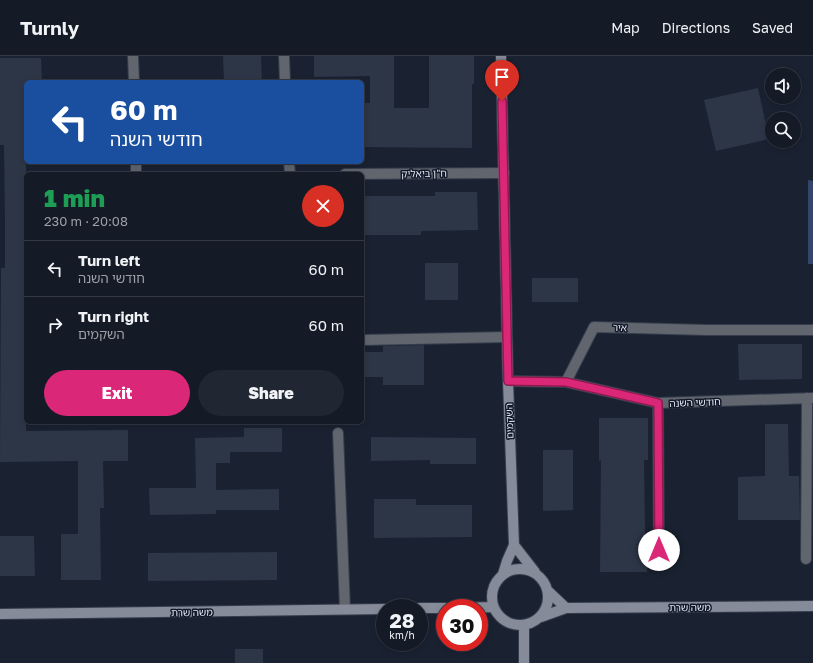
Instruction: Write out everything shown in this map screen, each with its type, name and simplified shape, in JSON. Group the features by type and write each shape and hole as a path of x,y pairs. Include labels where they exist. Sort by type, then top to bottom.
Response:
{"street":[{"path":"133,56 134,80"},
{"path":"284,56 285,80"},
{"name":"השקמים","path":"502,56 508,381 514,545 503,574"},
{"name":"ח\"ן ביאליק","path":"364,174 504,172"},
{"name":"איר","path":"566,382 594,327 707,330 813,330"},
{"path":"364,340 507,336"},
{"name":"חודשי השנה","path":"508,381 566,382 658,403 810,398"},
{"path":"806,559 810,398"},
{"path":"658,403 659,564"},
{"path":"338,433 344,610"},
{"path":"514,545 525,561 544,582 548,590 566,608"},
{"path":"538,575 530,570 511,570 496,580 492,589 491,598 493,608 498,616 505,622 514,625 524,625 533,622 541,617 546,609 548,590"},
{"name":"משה שרת","path":"541,617 566,608 813,606"},
{"path":"488,608 493,608"},
{"name":"משה שרת","path":"0,614 376,609"},
{"path":"524,625 524,663"}],"shaded area":[{"path":"808,180 813,181 813,264 808,264"}],"building":[{"path":"223,56 261,56 262,80 224,80"},
{"path":"314,56 394,56 394,108 429,108 429,56 474,56 474,84 472,84 472,148 364,147 364,103 370,103 370,76 314,77"},
{"path":"0,58 41,58 42,80 24,80 24,164 26,164 26,172 24,172 24,424 26,424 26,431 128,430 128,461 103,461 104,508 100,508 101,580 61,580 61,534 78,534 78,461 0,462 1,268 5,268 5,219 4,145 0,145"},
{"path":"758,88 765,120 765,140 716,151 704,100"},
{"path":"435,192 477,192 478,230 421,231 421,235 364,235 364,196 435,196"},
{"path":"425,263 458,263 458,300 425,300"},
{"path":"532,278 578,278 578,302 532,302"},
{"path":"738,344 802,344 802,379 739,380"},
{"path":"424,345 424,385 383,385 383,377 364,377 364,352 383,352 383,346"},
{"path":"599,418 648,418 648,460 644,460 647,572 600,572 601,460 599,461"},
{"path":"765,424 788,424 789,476 799,476 800,520 738,520 738,477 765,476"},
{"path":"244,428 282,428 282,452 230,452 230,463 216,463 216,490 279,489 279,510 216,510 216,514 150,515 149,488 196,488 195,438 244,437"},
{"path":"371,437 476,438 476,464 430,464 430,460 371,461"},
{"path":"543,450 573,450 573,510 543,511"},
{"path":"374,499 416,499 416,505 472,505 472,537 374,538"},
{"path":"0,536 34,536 35,576 0,576"},
{"path":"277,552 277,580 148,581 148,553"},
{"path":"235,649 263,649 263,663 235,663"}],"route":[{"path":"502,101 508,381 566,382 658,403 659,550"}]}
